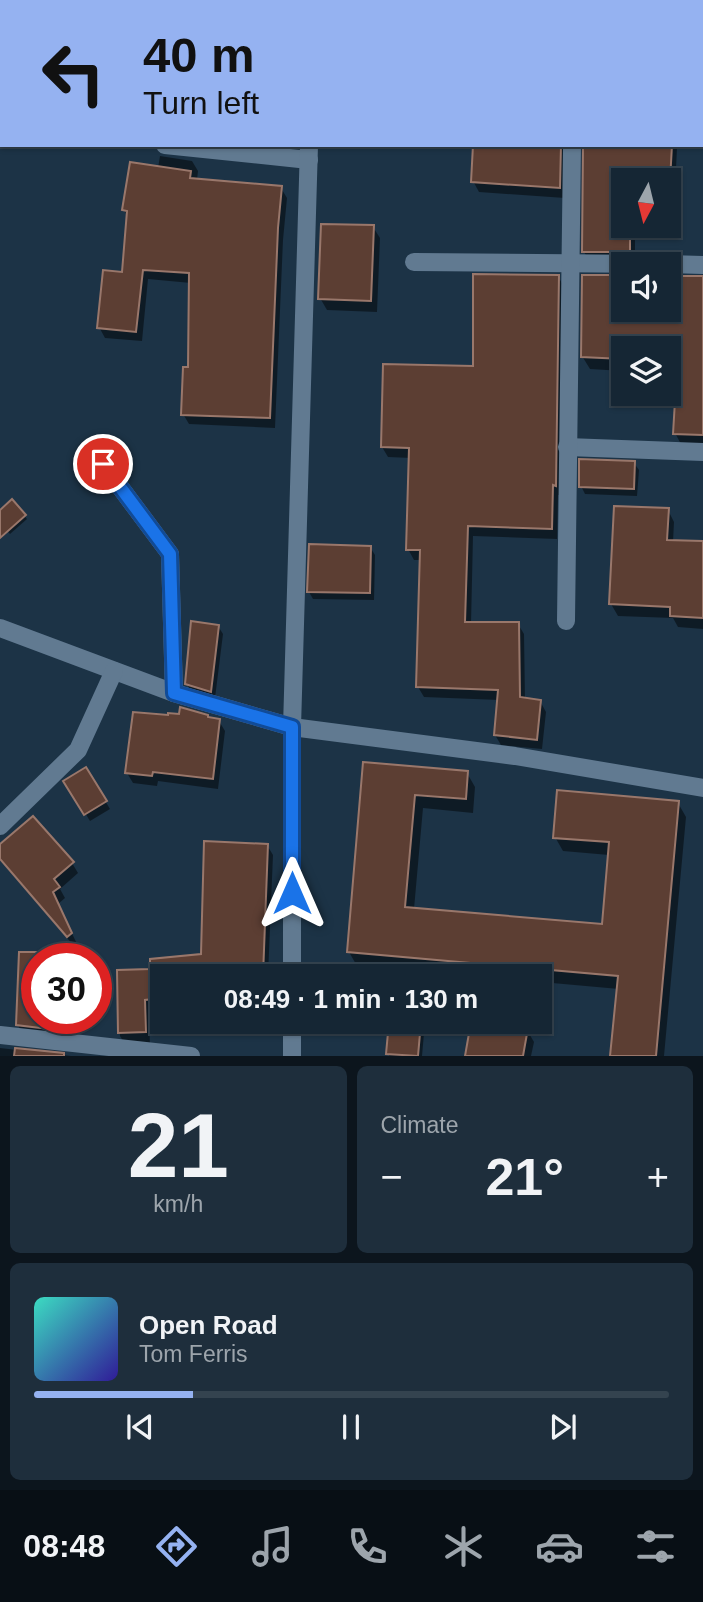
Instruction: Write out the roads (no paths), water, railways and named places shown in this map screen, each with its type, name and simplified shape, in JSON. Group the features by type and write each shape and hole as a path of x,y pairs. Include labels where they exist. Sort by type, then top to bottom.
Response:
{"street":[{"path":"566,621 572,147"},
{"path":"212,148 309,153 292,727 292,964"},
{"path":"414,262 611,263"},
{"path":"681,264 703,265"},
{"path":"567,447 703,452"},
{"path":"103,464 170,554 174,693"},
{"path":"0,628 174,693 292,727 515,756 703,788"},
{"path":"0,826 78,750 114,671"},
{"path":"292,1034 292,1056"},
{"path":"0,1035 79,1049 191,1056"}]}
